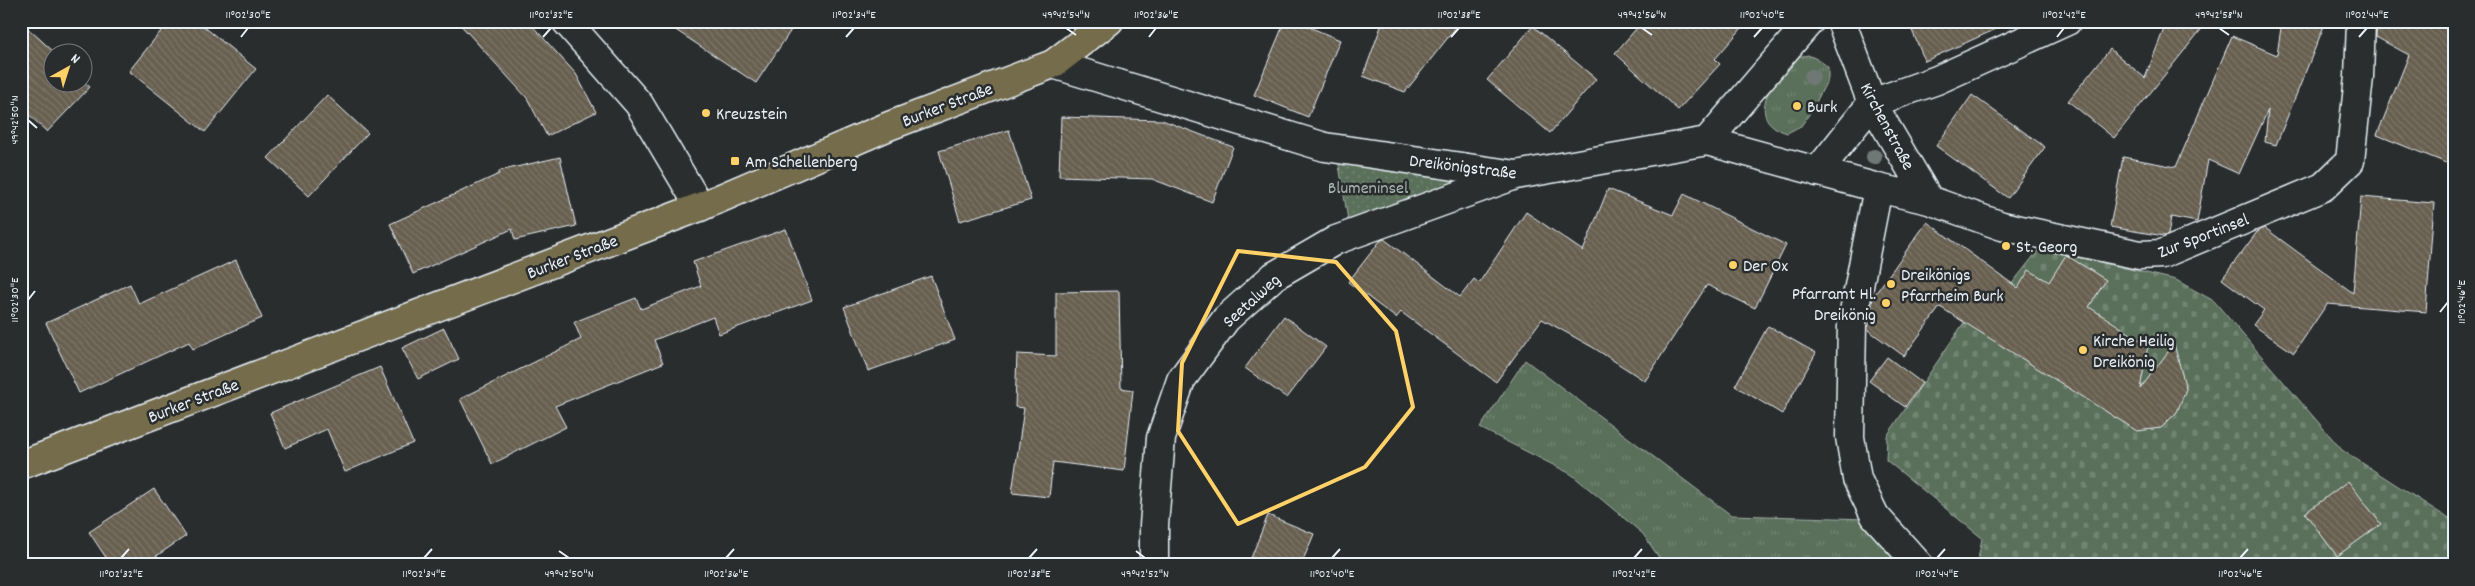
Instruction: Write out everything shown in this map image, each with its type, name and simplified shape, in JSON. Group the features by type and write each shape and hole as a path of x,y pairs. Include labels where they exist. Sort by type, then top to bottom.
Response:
{"main road":[{"name":"Burker Straße","path":"21,465 700,207 729,192 889,126 1053,64 1109,21"}],"street":[{"path":"566,21 639,104 700,207"},
{"path":"1707,141 1810,21"},
{"name":"Kirchenstraße","path":"1841,21 1872,103 1929,200"},
{"path":"1817,172 1872,103 1937,80 2067,21"},
{"name":"Zur Sportinsel","path":"1878,188 1929,200 2002,226 2140,256 2162,254 2323,187 2350,161 2359,77 2361,21"},
{"name":"Dreikönigstraße","path":"1053,64 1325,147 1516,175 1707,141 1878,188"},
{"name":"Seetalweg","path":"1154,565 1154,525 1162,438 1181,380 1226,319 1274,276 1336,240 1516,175"},
{"path":"1878,188 1852,322 1850,437 1856,479 1875,516 1919,565"}],"highlighted area":[{"path":"1238,251 1336,262 1396,331 1413,407 1365,467 1238,524 1178,431 1182,363"}],"green space":[{"path":"1808,55 1828,67 1828,79 1812,110 1801,126 1787,133 1769,122 1765,115 1764,107 1766,98 1776,80 1792,60 1796,57"},
{"name":"Blumeninsel","path":"1338,159 1468,178 1348,220"},
{"path":"2040,248 2176,280 2214,301 2342,450 2454,522 2454,565 1977,565 1982,538 1886,460 1887,436 1967,318 1981,323"},
{"path":"1525,360 1731,515 1868,519 1915,565 1664,565 1643,534 1571,474 1480,428"}],"building":[{"path":"169,21 197,21 256,69 205,132 129,71"},
{"path":"457,21 528,21 576,74 596,112 547,136 527,98"},
{"path":"662,21 797,21 756,83"},
{"path":"1285,21 1295,21 1340,40 1308,117 1254,95"},
{"path":"1383,21 1461,21 1405,92 1363,76"},
{"path":"1643,21 1748,21 1715,59 1720,64 1678,110 1615,53"},
{"path":"1908,21 2014,21 1925,61"},
{"path":"2167,21 2208,21 2114,138 2068,101 2110,49 2145,78"},
{"path":"2282,21 2326,21 2276,145 2265,142 2268,110 2239,174 2208,160 2197,222 2171,217 2168,235 2164,236 2110,227 2123,157 2176,167 2232,36 2277,55"},
{"path":"2377,21 2454,21 2454,166 2377,135 2409,55 2376,37"},
{"path":"21,22 43,42 42,92 85,92 47,132 21,107"},
{"path":"1533,26 1596,79 1550,133 1487,80"},
{"path":"327,95 368,133 309,196 268,158"},
{"path":"1972,95 2045,147 2008,198 1936,146"},
{"path":"1061,117 1162,120 1233,147 1212,202 1152,179 1059,176"},
{"path":"1009,130 1031,200 960,221 939,151"},
{"path":"560,157 576,226 515,240 512,229 413,274 390,224 499,174 499,171"},
{"path":"1608,189 1673,215 1684,194 1786,245 1755,308 1707,285 1645,381 1594,348 1542,319 1496,382 1401,312 1396,318 1348,282 1380,241 1384,239 1460,297 1474,279 1479,283 1526,212 1583,251"},
{"path":"2361,197 2434,203 2426,312 2327,304 2294,353 2253,325 2264,310 2222,279 2257,232 2265,228 2353,293"},
{"name":"Kirche Heilig Dreikönig","path":"1927,222 2018,288 2029,270 2049,282 2066,255 2106,280 2089,307 2148,345 2140,389 2174,344 2186,389 2177,412 2161,428 2137,431 1940,307 1904,356 1868,330 1873,297"},
{"path":"786,229 812,300 719,334 713,317 654,340 663,363 555,406 566,427 492,464 460,399 581,339 574,322 636,298 641,309 701,286 693,262"},
{"path":"236,260 262,318 193,349 189,342 79,393 46,323 130,284 139,304"},
{"path":"931,276 955,340 868,371 844,307"},
{"path":"1119,291 1121,388 1133,390 1124,471 1053,462 1049,497 1012,493 1024,408 1015,407 1017,354 1056,356 1056,292"},
{"path":"1284,316 1326,347 1287,398 1245,368"},
{"path":"1768,326 1816,353 1782,414 1735,386"},
{"path":"444,328 459,359 418,379 402,348"},
{"path":"1887,357 1922,383 1905,407 1869,381"},
{"path":"380,367 413,443 345,472 327,429 285,448 270,413"},
{"path":"2348,481 2381,524 2337,556 2305,513"},
{"path":"154,489 186,536 143,565 111,565 89,532"},
{"path":"1268,515 1314,534 1301,565 1268,565 1251,558"}],"place":[{"name":"Burk","path":"1797,106"},
{"name":"Kreuzstein","path":"706,113"},
{"name":"Am Schellenberg","path":"735,161"},
{"name":"St. Georg","path":"2006,246"},
{"name":"Der Ox","path":"1733,265"},
{"name":"Dreikönigs Pfarrheim Burk","path":"1891,284"},
{"name":"Pfarramt Hl. Dreikönig","path":"1886,303"},
{"name":"Kirche Heilig Dreikönig","path":"2083,350"}]}
